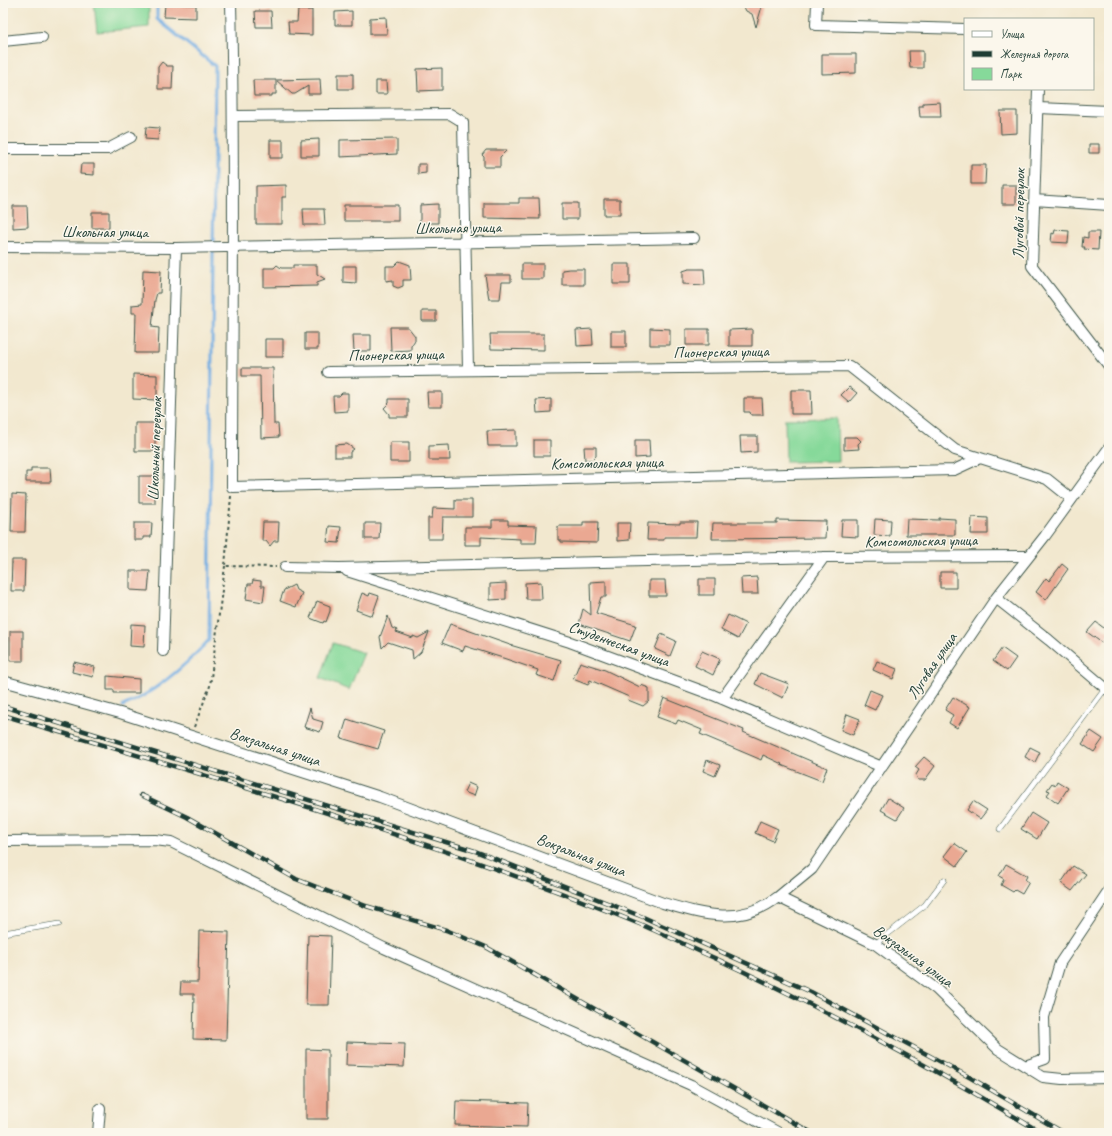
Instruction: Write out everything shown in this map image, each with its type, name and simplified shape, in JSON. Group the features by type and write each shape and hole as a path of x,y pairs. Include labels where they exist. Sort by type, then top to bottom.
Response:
{"street":[{"path":"231,3 234,116 227,247 232,487"},
{"path":"817,3 816,25 964,29"},
{"path":"3,41 42,37"},
{"name":"Луговой переулок","path":"1038,90 1032,266 1109,366"},
{"path":"1038,108 1109,111"},
{"path":"234,116 450,114 463,122 468,369"},
{"path":"3,149 108,149 131,137"},
{"path":"1034,200 1109,205"},
{"name":"Школьная улица","path":"3,247 176,248 206,246 227,247 694,238"},
{"name":"Школьный переулок","path":"163,651 176,248"},
{"name":"Пионерская улица","path":"328,372 468,369 849,366 955,450 1047,479 1072,499"},
{"name":"Луговая улица","path":"778,897 812,870 996,598 1109,448"},
{"name":"Комсомольская улица","path":"232,487 954,470 980,458"},
{"name":"Комсомольская улица","path":"285,567 339,568 824,558 1029,556"},
{"path":"722,699 824,558"},
{"name":"Студенческая улица","path":"339,568 570,642 722,699 882,766"},
{"path":"996,598 1049,640 1107,690"},
{"name":"Вокзальная улица","path":"3,681 120,714 380,797 663,903 698,913 729,916 752,912 767,906 778,897 875,944 936,989 998,1049 1043,1077 1062,1079 1109,1078"},
{"path":"3,841 155,840 171,842 384,948 691,1085 779,1133"},
{"path":"1025,1066 1045,1059 1044,1017 1060,963 1109,890"},
{"path":"98,1133 100,1109"}],"lane":[{"path":"1000,829 1107,690"},
{"path":"875,944 925,905 944,880"},
{"path":"3,933 58,924"}],"path":[{"path":"190,736 210,686 225,566 232,487"},
{"path":"225,566 285,567"}],"green space":[{"path":"94,3 149,3 149,27 97,32"},
{"path":"837,418 838,461 786,462 785,419"},
{"path":"333,643 364,653 349,690 320,678"}],"building":[{"path":"742,3 763,3 756,27 752,14 746,11"},
{"path":"165,4 196,5 196,18 164,17"},
{"path":"298,10 312,10 312,35 289,34 288,22 297,22"},
{"path":"255,11 271,11 272,27 256,27"},
{"path":"352,11 352,25 335,25 335,12"},
{"path":"386,17 387,34 370,34 370,18"},
{"path":"909,51 923,51 923,68 910,68"},
{"path":"822,54 856,54 856,73 822,74"},
{"path":"162,62 167,66 173,66 172,89 158,89 158,67"},
{"path":"442,68 442,90 418,91 417,69"},
{"path":"338,74 353,74 353,89 338,89"},
{"path":"320,79 321,94 308,94 308,86 295,94 292,94 276,80"},
{"path":"253,80 276,80 276,94 272,94 272,96 254,96"},
{"path":"376,81 386,81 387,94 376,94"},
{"path":"940,102 941,117 920,117 919,106 923,106 923,103"},
{"path":"1000,111 1017,111 1017,133 1001,134"},
{"path":"146,127 159,128 158,140 145,139"},
{"path":"319,139 319,156 301,156 301,140"},
{"path":"397,139 397,154 340,157 340,140"},
{"path":"270,140 283,140 283,158 270,158"},
{"path":"1089,144 1099,144 1099,153 1089,153"},
{"path":"486,150 507,150 500,157 500,167 484,167 484,157 482,155"},
{"path":"81,164 94,164 94,175 80,174"},
{"path":"418,164 426,164 426,173 418,174"},
{"path":"971,165 986,165 985,184 971,184"},
{"path":"286,185 286,197 282,197 282,224 256,224 256,186"},
{"path":"1002,185 1016,185 1016,204 1002,204"},
{"path":"519,198 539,198 540,219 484,218 484,203 519,203"},
{"path":"604,199 620,199 620,215 604,215"},
{"path":"562,203 578,203 578,219 562,219"},
{"path":"438,204 438,223 420,223 420,205"},
{"path":"344,205 398,205 398,221 344,221"},
{"path":"13,206 27,206 28,227 13,228"},
{"path":"303,209 324,209 325,225 304,225"},
{"path":"92,212 109,212 109,228 92,228"},
{"path":"1055,230 1069,231 1068,243 1051,242 1052,233 1054,234"},
{"path":"1088,232 1099,232 1098,250 1084,249 1085,247 1082,247 1083,237 1088,238"},
{"path":"399,261 410,265 411,280 403,280 403,286 398,288 393,286 393,280 386,281 386,266 394,266"},
{"path":"522,264 543,264 543,279 522,279"},
{"path":"613,264 630,264 630,284 613,284"},
{"path":"277,265 281,268 293,268 293,265 317,265 317,274 325,279 317,282 317,286 264,287 264,268 274,268"},
{"path":"343,266 356,266 356,283 343,282"},
{"path":"584,269 584,285 562,285 562,270"},
{"path":"689,269 704,269 705,285 683,284 683,271"},
{"path":"143,270 161,271 160,293 157,293 155,300 152,327 159,328 158,353 135,353 136,313 132,313 132,305 142,304"},
{"path":"485,275 511,275 511,282 502,282 500,299 489,299"},
{"path":"422,311 436,311 436,321 422,321"},
{"path":"390,327 408,327 415,336 411,350 391,351"},
{"path":"650,328 670,329 670,345 650,345"},
{"path":"592,329 593,345 577,346 576,330"},
{"path":"686,329 709,329 709,345 686,345"},
{"path":"752,329 752,346 729,346 729,330"},
{"path":"611,331 626,331 626,347 611,347"},
{"path":"305,333 318,333 318,349 305,349"},
{"path":"490,334 544,334 544,350 491,349"},
{"path":"353,335 371,335 371,351 354,351"},
{"path":"265,339 283,339 283,357 265,357"},
{"path":"242,368 273,368 274,424 278,424 279,437 261,438 260,376 242,376"},
{"path":"133,374 157,375 157,400 133,399"},
{"path":"849,387 857,393 849,402 841,395"},
{"path":"791,390 811,390 812,414 791,414"},
{"path":"427,392 442,392 442,407 428,407"},
{"path":"342,393 348,393 348,411 334,412 333,396 339,396"},
{"path":"744,398 762,398 763,415 751,415 750,412 744,412"},
{"path":"389,399 408,399 408,417 389,417 389,414 384,408 389,403"},
{"path":"551,399 551,412 537,413 536,400"},
{"path":"135,423 155,423 155,451 135,451"},
{"path":"516,430 516,446 488,446 487,431"},
{"path":"740,436 757,436 757,452 741,453"},
{"path":"844,437 857,437 861,441 858,444 859,449 844,450"},
{"path":"534,440 550,440 550,456 534,456"},
{"path":"635,440 649,440 650,457 635,458"},
{"path":"390,442 409,442 409,462 390,462"},
{"path":"347,444 354,449 350,452 350,457 335,457 335,445"},
{"path":"449,445 450,460 429,460 429,446"},
{"path":"584,447 596,447 596,456 592,460 585,460"},
{"path":"31,468 50,468 51,482 26,482 26,472 31,472"},
{"path":"139,476 155,476 155,503 139,503"},
{"path":"12,494 26,495 25,532 11,532"},
{"path":"455,500 472,500 472,517 443,517 442,539 428,539 428,518 432,518 433,508 455,509"},
{"path":"972,517 988,518 988,534 971,534"},
{"path":"939,518 955,519 955,535 906,535 907,519 939,520"},
{"path":"875,519 891,520 890,536 874,535"},
{"path":"492,520 508,520 508,525 537,526 536,543 520,543 520,539 481,537 481,545 465,545 465,527 492,527"},
{"path":"777,520 826,521 825,538 712,539 713,523 777,523"},
{"path":"842,520 858,520 858,537 841,536"},
{"path":"263,522 279,522 278,541 274,541 270,546 266,541 262,541"},
{"path":"583,522 598,522 597,543 561,542 561,540 558,540 558,526 583,526"},
{"path":"680,522 697,522 696,537 664,537 664,540 647,540 648,523 680,524"},
{"path":"134,523 152,523 151,537 143,537 143,540 134,540"},
{"path":"365,523 380,523 379,539 365,539"},
{"path":"617,523 630,523 629,540 617,541"},
{"path":"329,526 341,527 339,543 327,542"},
{"path":"12,560 25,560 24,591 11,591"},
{"path":"1062,564 1068,569 1046,600 1036,592 1046,578 1049,581"},
{"path":"130,571 150,571 148,591 130,590"},
{"path":"940,572 956,572 956,588 940,588"},
{"path":"757,577 758,594 742,594 741,578"},
{"path":"699,579 715,579 715,595 699,595"},
{"path":"253,580 261,581 261,586 265,586 263,602 246,599 248,584 252,584"},
{"path":"649,580 665,580 666,596 649,596"},
{"path":"606,581 606,597 601,597 596,613 636,625 630,641 579,624 583,609 591,615 590,582"},
{"path":"541,582 542,599 526,599 525,583"},
{"path":"506,583 506,599 490,600 490,584"},
{"path":"294,585 296,590 302,593 296,607 280,601 284,590"},
{"path":"362,593 369,596 370,593 379,596 372,616 356,610"},
{"path":"317,601 330,606 330,611 326,622 324,621 323,623 310,618"},
{"path":"728,615 746,624 738,639 721,630"},
{"path":"388,616 392,628 397,630 396,632 413,638 413,636 418,638 429,632 421,652 413,659 412,650 388,642 382,648 380,637"},
{"path":"1096,622 1109,632 1102,643 1087,632"},
{"path":"131,624 145,625 144,647 130,646"},
{"path":"450,624 510,645 561,660 554,681 536,675 538,670 506,659 465,646 463,651 442,643"},
{"path":"10,631 23,631 23,661 10,661"},
{"path":"661,634 676,641 670,656 655,649"},
{"path":"1002,648 1016,658 1007,671 993,661"},
{"path":"702,651 720,659 713,675 695,666"},
{"path":"877,661 897,669 893,679 873,670"},
{"path":"74,662 95,667 93,677 72,672"},
{"path":"580,662 605,670 640,687 641,685 649,688 649,701 643,706 628,700 629,697 590,680 588,685 573,679"},
{"path":"760,673 789,684 783,698 755,684"},
{"path":"107,676 139,679 139,693 114,693 114,690 107,690"},
{"path":"870,690 882,695 875,710 864,705"},
{"path":"953,697 970,707 957,728 949,723 953,715 945,710"},
{"path":"664,698 744,730 743,732 827,768 822,781 781,765 782,764 763,755 761,760 700,734 702,730 678,720 676,724 657,717"},
{"path":"310,708 313,719 323,722 320,732 304,727"},
{"path":"847,714 860,719 853,735 841,730"},
{"path":"347,719 384,731 378,749 341,738"},
{"path":"1091,731 1103,739 1094,752 1082,744"},
{"path":"1030,747 1040,752 1035,762 1025,757"},
{"path":"924,757 935,766 925,780 918,780 916,775 919,770 915,767"},
{"path":"707,760 720,765 715,776 703,771"},
{"path":"1057,781 1068,788 1058,803 1047,795 1050,791 1047,790 1052,783 1055,785"},
{"path":"468,783 477,787 474,796 464,792"},
{"path":"888,798 904,808 897,819 881,810"},
{"path":"973,801 987,810 980,819 967,810"},
{"path":"1031,813 1047,823 1037,839 1021,829"},
{"path":"760,821 778,829 773,841 755,833"},
{"path":"954,843 967,852 957,866 944,856"},
{"path":"1006,864 1027,876 1025,880 1029,882 1022,894 1015,890 1013,892 1001,885 1004,879 999,876"},
{"path":"1073,866 1086,874 1072,891 1061,883"},
{"path":"199,931 229,932 226,1040 193,1039 194,994 180,994 181,982 198,982"},
{"path":"308,935 331,936 329,1005 306,1005"},
{"path":"347,1042 405,1044 404,1067 346,1065"},
{"path":"306,1049 328,1050 328,1119 306,1119"},
{"path":"456,1101 528,1103 527,1127 455,1125"}],"waterway":[{"path":"123,706 159,686 209,640 215,66 157,19 157,3"}],"railway":[{"path":"3,706 475,851 643,917 811,992 971,1078 1064,1133"},
{"path":"3,715 244,787 405,838 564,894 642,925 802,1000 923,1064 1042,1133"},
{"path":"141,795 187,817 296,879 366,906 446,930 486,947 812,1133"}]}
